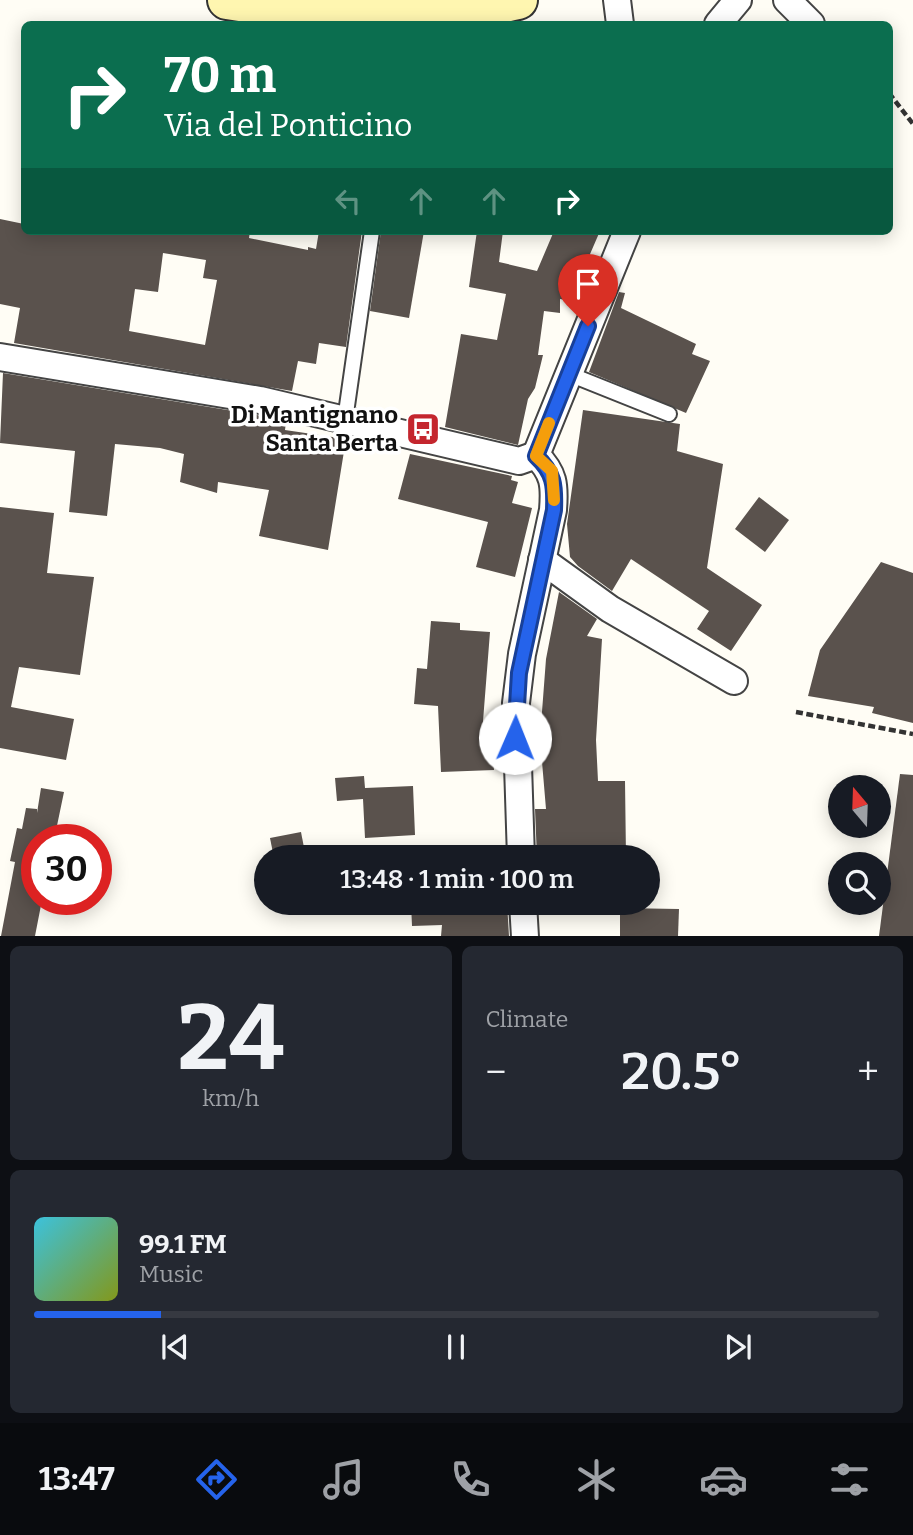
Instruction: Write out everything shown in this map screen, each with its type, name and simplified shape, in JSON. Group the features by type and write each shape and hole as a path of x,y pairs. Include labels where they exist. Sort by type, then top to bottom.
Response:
{"street":[{"path":"227,0 380,18 428,16 518,0"},
{"path":"617,0 620,21"},
{"path":"721,21 737,0"},
{"path":"787,0 808,21"},
{"path":"536,456 625,235"},
{"path":"0,357 260,400 519,461 536,456"},
{"path":"521,845 516,703 522,654 555,487 552,471 536,456"},
{"path":"542,560 610,609 734,681"},
{"path":"524,915 525,936"}],"lane":[{"path":"345,420 371,235"},
{"path":"569,374 669,414"}],"path":[{"path":"893,98 913,124"},
{"path":"796,712 913,734"}],"building":[{"path":"0,219 21,223 21,235 249,235 249,238 308,250 308,247 316,249 318,235 361,235 346,347 319,343 316,364 298,361 292,391 14,343 20,308 0,304","holes":["163,253 206,260 203,278 217,280 205,345 129,331 135,289 158,292"]},
{"path":"380,235 423,235 409,318 370,311"},
{"path":"476,235 502,235 499,262 537,271 552,235 598,235 578,282 588,284 581,303 560,299 560,313 544,311 538,355 543,355 535,388 528,399 518,445 445,427 461,334 497,340 506,294 469,287"},
{"path":"619,292 625,293 621,308 696,344 692,354 710,361 686,413 589,372"},
{"path":"3,373 257,415 286,422 285,430 346,439 328,550 259,536 269,490 218,482 217,493 180,482 184,454 160,448 115,444 107,516 69,512 75,451 0,443"},
{"path":"583,410 680,424 677,451 723,464 707,568 762,605 731,651 697,629 709,611 631,559 612,591 570,557 567,524"},
{"path":"410,454 512,476 511,480 518,482 512,503 532,508 515,577 476,567 488,522 398,499"},
{"path":"759,497 789,520 765,552 735,529"},
{"path":"0,507 54,513 47,573 94,577 80,675 19,667 11,707 74,719 66,760 0,748"},
{"path":"881,562 913,573 913,723 872,713 874,707 808,696 820,650"},
{"path":"559,592 597,619 587,636 602,639 596,740 598,781 625,781 626,845 536,845 535,809 546,809 540,738 546,659"},
{"path":"431,621 460,623 460,630 490,632 482,734 492,733 494,770 441,772 438,706 414,704 417,668 427,669"},
{"path":"900,774 913,775 913,936 879,936 882,915 891,915 890,852"},
{"path":"364,776 365,788 413,786 415,835 365,838 363,799 337,801 335,778"},
{"path":"41,788 64,792 57,824 23,824 26,808 37,809 37,813"},
{"path":"17,828 21,829 21,915 39,915 35,936 1,936 15,862 10,861"},
{"path":"301,832 304,845 271,845 270,838"},
{"path":"660,909 679,909 678,936 620,936 620,915 660,915"},
{"path":"412,915 508,915 509,936 441,936 442,925 412,926"}],"slow traffic":[{"path":"549,423 536,456 552,471 554,500"}],"place":[{"name":"Di Mantignano Santa Berta","path":"423,429"}],"route":[{"path":"515,738 522,654 554,510 555,487 552,471 536,456 588,326"}]}
